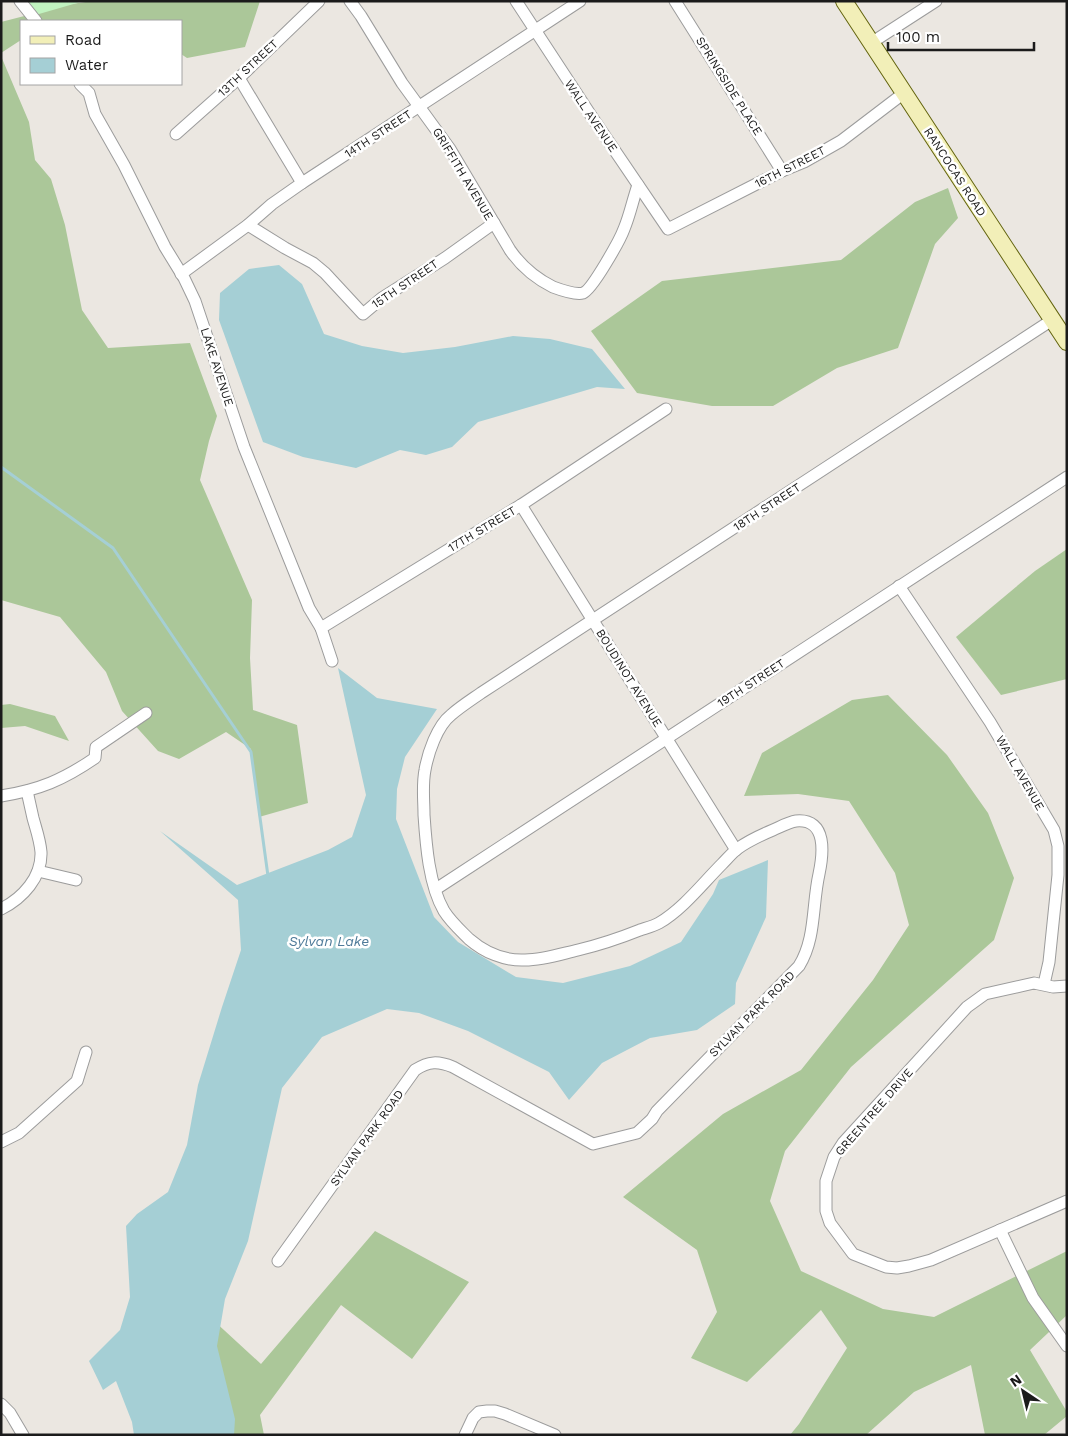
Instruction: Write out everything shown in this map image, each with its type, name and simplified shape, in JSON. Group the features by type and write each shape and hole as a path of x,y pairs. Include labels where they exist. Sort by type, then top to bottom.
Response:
{"main road":[{"name":"RANCOCAS ROAD","path":"844,1 1067,342"}],"street":[{"path":"20,1 35,20"},
{"name":"13TH STREET","path":"176,134 239,78 319,1"},
{"name":"GRIFFITH AVENUE","path":"350,1 402,83 455,157 516,260 530,273 565,292 582,293 589,289 624,230 638,185"},
{"name":"WALL AVENUE","path":"516,1 668,229"},
{"name":"14TH STREET","path":"181,274 302,183 580,1"},
{"name":"SPRINGSIDE PLACE","path":"675,1 782,171"},
{"path":"871,43 936,1"},
{"path":"239,78 302,183"},
{"name":"LAKE AVENUE","path":"81,85 88,93 95,114 124,165 165,247 195,301 242,440 309,608 321,628 332,661"},
{"name":"16TH STREET","path":"668,229 782,171 804,162 841,141 904,93"},
{"name":"15TH STREET","path":"248,224 285,248 313,263 325,273 363,314 382,298 494,224"},
{"name":"18TH STREET","path":"481,694 1052,320"},
{"name":"17TH STREET","path":"321,628 521,505 666,409"},
{"name":"19TH STREET","path":"436,889 1067,477"},
{"name":"BOUDINOT AVENUE","path":"521,505 736,850"},
{"name":"WALL AVENUE","path":"899,586 990,722 1054,830 1058,846 1058,875 1049,962 1044,984"},
{"name":"SYLVAN PARK ROAD","path":"278,1261 416,1070 423,1065 433,1062 453,1066 594,1144 637,1133 788,979 805,957 811,936 815,893 823,848 821,836 811,824 805,821 795,821 760,836 736,850 684,904 659,923 604,943 549,957 526,960 503,958 487,952 474,943 459,930 440,903 430,864 423,794 425,768 436,735 451,714 481,694"},
{"path":"1,796 26,791 53,782 80,768 95,758 96,747 146,713"},
{"path":"1,909 18,900 30,886 38,871 41,856 40,844 26,791"},
{"path":"38,871 76,880"},
{"name":"GREENTREE DRIVE","path":"1067,986 1053,987 1034,983 985,994 967,1007 843,1143 834,1157 826,1181 826,1211 830,1224 853,1254 886,1267 909,1266 931,1260 1067,1201"},
{"path":"1,1142 20,1133 77,1081 86,1052"},
{"path":"1000,1230 1033,1298 1067,1346"},
{"path":"2,1405 13,1418 23,1435"},
{"path":"465,1435 473,1418 479,1412 495,1411 555,1435"}],"green space":[{"path":"20,1 84,1 32,16"},
{"path":"93,1 260,1 245,47 187,58 182,55 182,20 20,20 20,41 1,53 1,22 71,4"},
{"path":"1,56 29,122 35,160 51,179 65,225 82,310 108,348 190,343 217,416 200,480 252,600 250,658 253,710 297,725 308,803 259,817 251,749 226,732 179,759 158,751 122,711 106,672 60,617 1,600"},
{"path":"948,188 958,218 935,244 898,348 837,368 773,406 712,406 637,393 591,331 662,281 841,260 915,202"},
{"path":"1067,549 1067,679 1001,695 956,637 1035,571"},
{"path":"888,695 947,755 988,813 1014,878 994,940 851,1067 785,1151 770,1201 801,1271 883,1309 934,1317 1067,1251 1067,1315 1030,1350 1067,1412 1067,1416 1044,1435 985,1435 971,1365 914,1392 866,1435 790,1435 847,1348 821,1310 747,1382 691,1358 717,1312 697,1250 623,1197 723,1114 801,1070 873,980 909,925 895,873 849,801 798,794 744,796 762,753 852,700"},
{"path":"10,704 55,716 69,741 25,726 1,728 1,705"},
{"path":"375,1231 469,1282 412,1359 341,1305 260,1415 264,1435 222,1435 212,1319 261,1364"}],"water":[{"path":"279,265 302,284 324,334 362,346 403,353 455,347 513,336 550,339 592,349 625,389 597,387 478,422 452,447 426,455 400,450 356,468 303,457 263,442 219,320 220,293 249,269"},
{"name":"Sylvan Lake","path":"338,668 377,698 437,709 405,757 397,789 396,819 434,917 458,942 516,977 563,983 630,966 681,942 713,894 719,880 768,860 766,917 736,983 735,1004 697,1030 650,1038 602,1063 569,1100 549,1072 468,1031 419,1013 387,1009 322,1037 282,1088 248,1241 225,1299 217,1346 235,1419 234,1435 134,1435 132,1422 116,1381 103,1390 89,1361 120,1330 130,1297 126,1226 137,1214 168,1192 187,1145 198,1085 241,950 238,900 160,831 237,885 328,850 352,837 366,795"}],"waterway":[{"path":"1,467 113,548 251,752 268,876"}]}
